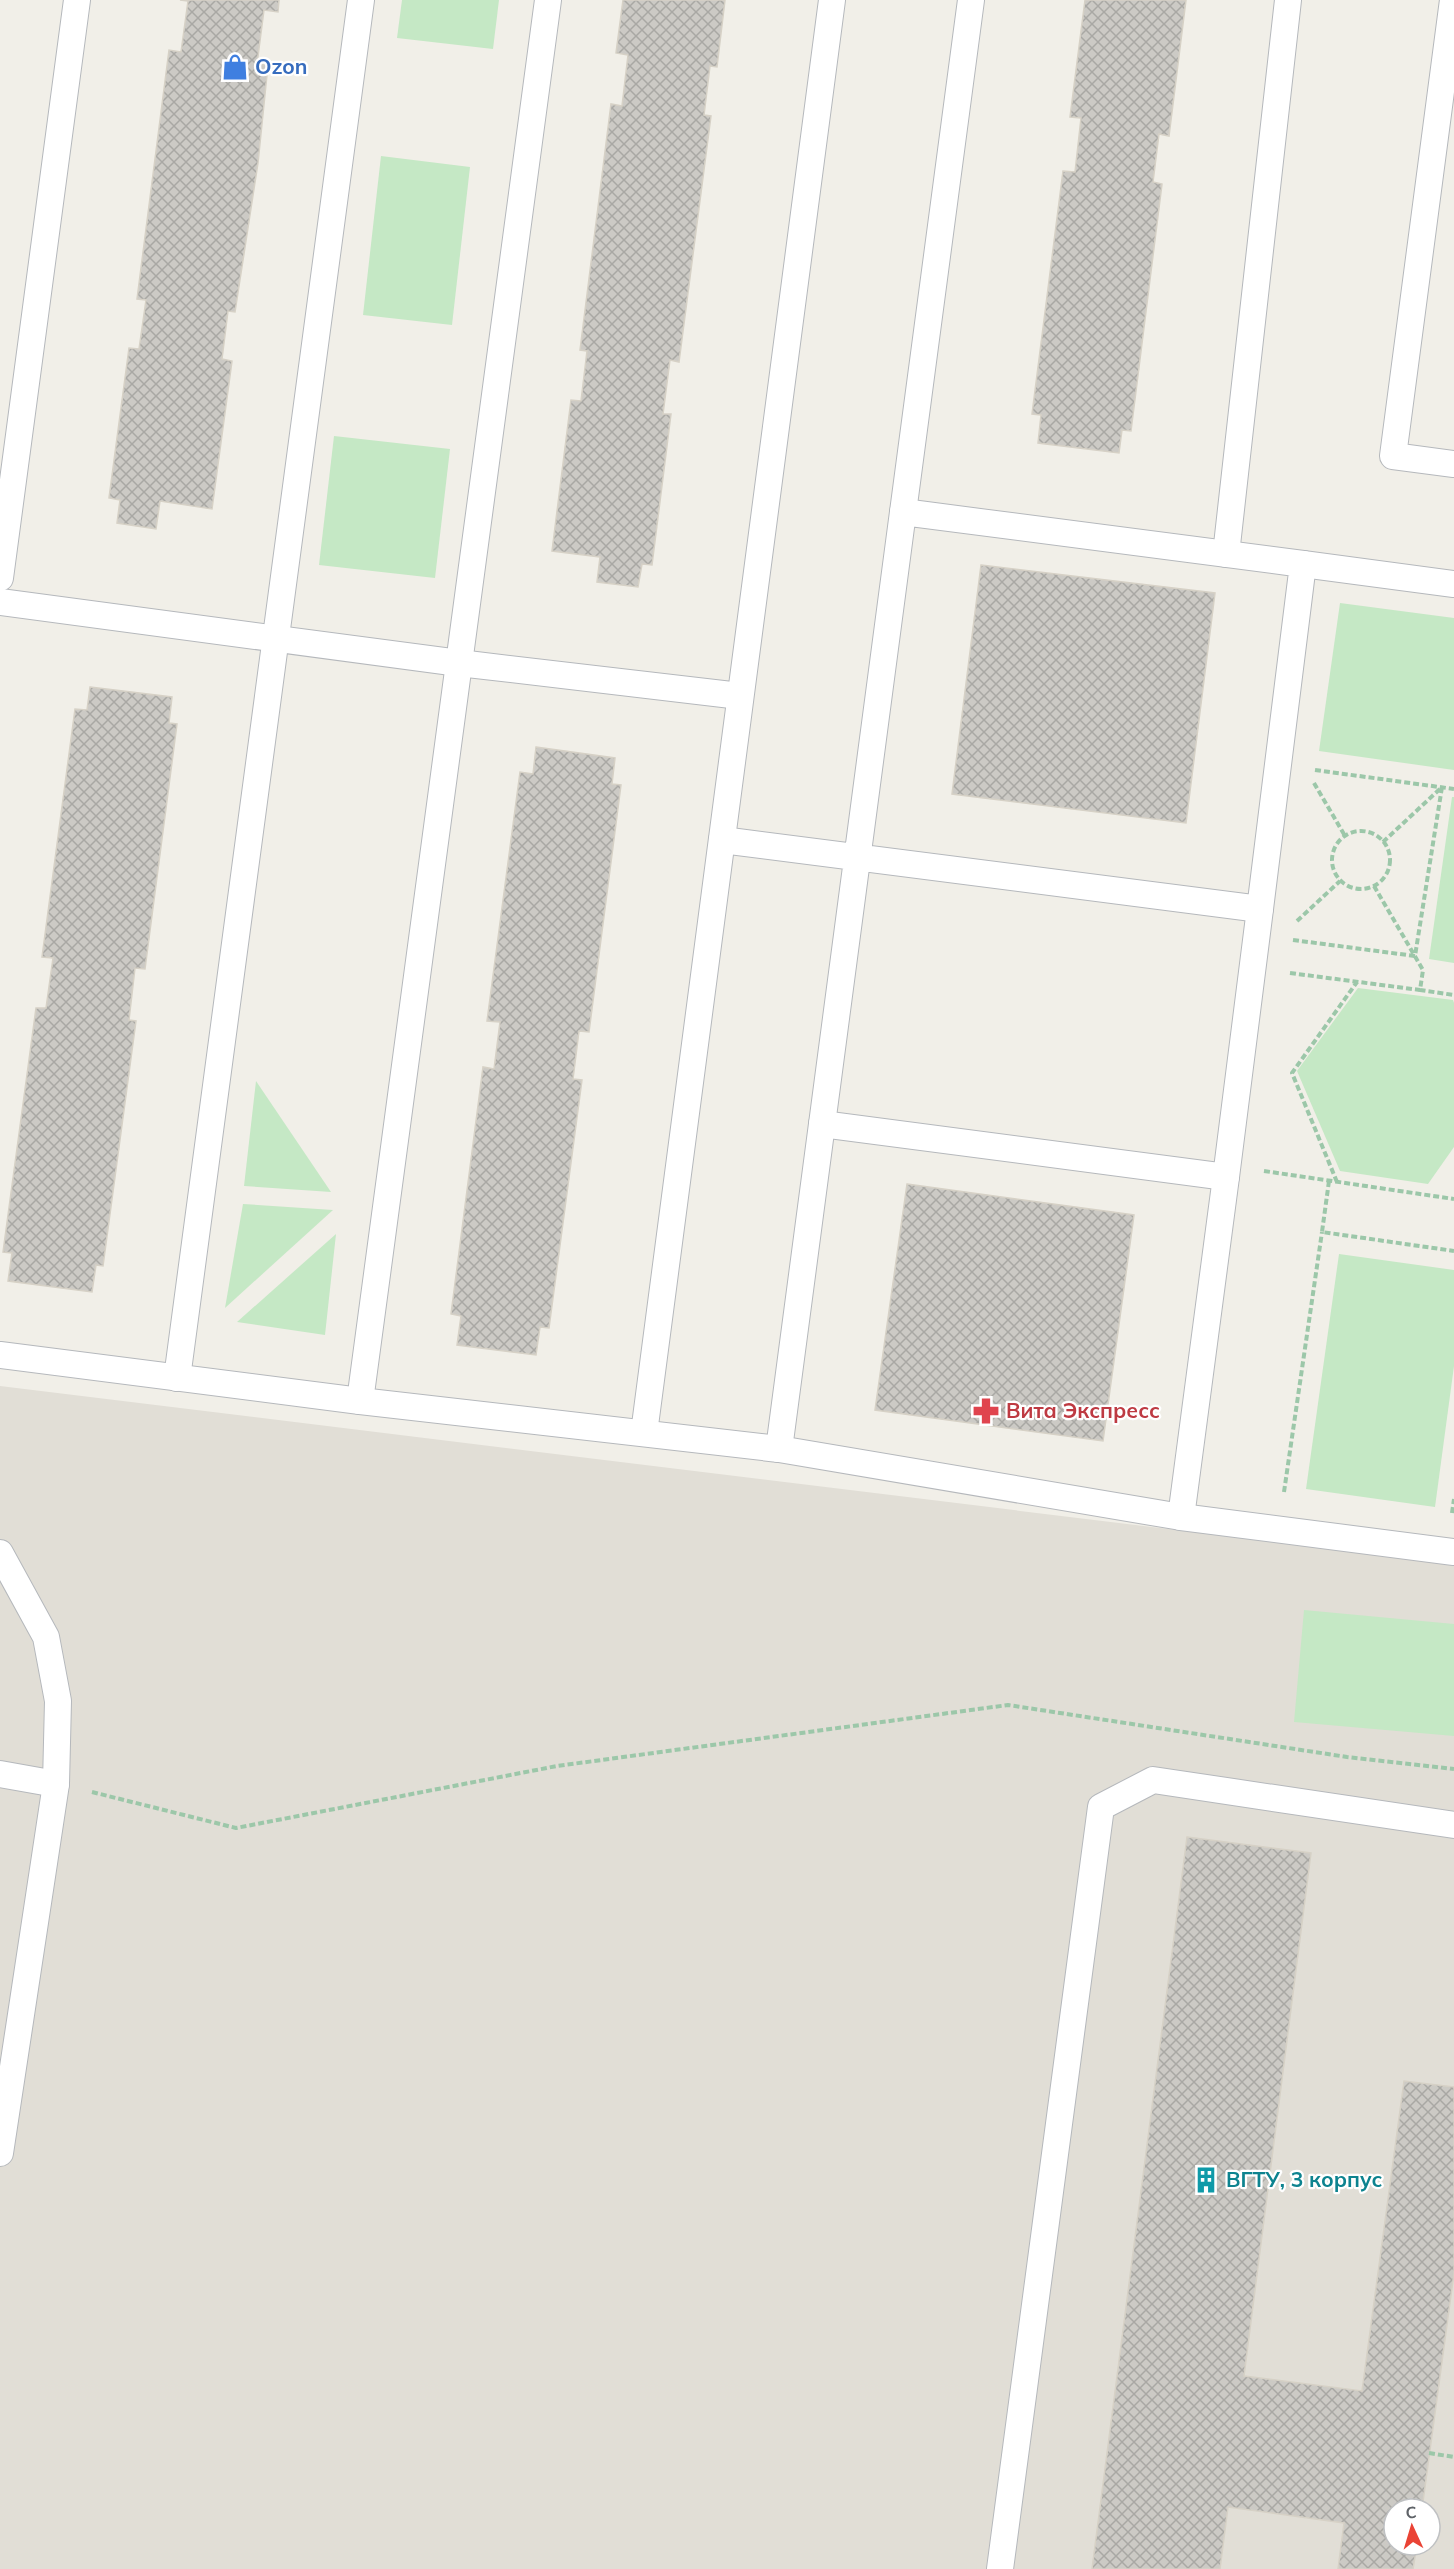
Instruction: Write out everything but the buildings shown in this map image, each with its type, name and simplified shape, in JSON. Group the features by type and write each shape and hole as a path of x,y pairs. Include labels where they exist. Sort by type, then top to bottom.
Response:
{"lane":[{"path":"0,578 77,0"},
{"path":"177,1378 361,0"},
{"path":"360,1401 548,0"},
{"path":"644,1433 832,0"},
{"path":"780,1449 971,0"},
{"path":"1226,554 1288,0"},
{"path":"1453,0 1393,456 1454,464"},
{"path":"903,512 1454,584"},
{"path":"1182,1517 1252,968 1268,937 1260,909 1303,564"},
{"path":"0,602 459,663 740,696"},
{"path":"722,840 1260,909"},
{"path":"822,1124 1227,1172"},
{"path":"0,1355 360,1401 780,1449 1182,1517 1454,1552"},
{"path":"0,1553 46,1637 58,1701 56,1784 0,2153"},
{"path":"0,1774 56,1784"},
{"path":"1000,2569 1101,1807 1153,1780 1454,1825"}],"path":[{"path":"1278,766 1454,789"},
{"path":"1306,769 1345,836"},
{"path":"1383,842 1442,787"},
{"path":"1414,956 1442,787"},
{"path":"1357,832 1373,834 1383,842 1386,844 1390,860 1386,876 1374,886 1357,890 1341,881 1333,869 1333,852 1345,836 1357,832"},
{"path":"1268,937 1341,881"},
{"path":"1374,886 1423,970 1420,990"},
{"path":"1268,937 1414,956"},
{"path":"1252,968 1454,995"},
{"path":"1337,1182 1292,1073 1357,982"},
{"path":"1227,1172 1329,1181 1454,1199"},
{"path":"1279,1529 1329,1181"},
{"path":"1322,1232 1454,1251"},
{"path":"56,1784 236,1828 557,1766 1008,1706 1347,1757 1454,1769"},
{"path":"1429,2453 1454,2457"}],"shaded area":[{"path":"0,1386 1454,1564 1454,2569 0,2569"}],"green space":[{"path":"402,0 499,0 493,49 397,38"},
{"path":"381,156 470,167 452,325 363,315"},
{"path":"334,436 450,449 435,578 319,565"},
{"path":"1340,603 1454,618 1454,770 1319,751"},
{"path":"1452,797 1454,797 1454,963 1429,959"},
{"path":"1358,988 1453,1000 1454,1147 1428,1184 1340,1171 1297,1071"},
{"path":"256,1081 331,1192 244,1186"},
{"path":"243,1204 333,1210 225,1308"},
{"path":"336,1234 325,1335 237,1322"},
{"path":"1339,1254 1454,1270 1454,1366 1435,1507 1306,1489"},
{"path":"1304,1610 1454,1624 1454,1736 1294,1722"}],"place":[{"name":"Ozon","path":"235,67"},
{"name":"Вита Экспресс","path":"986,1411"},
{"name":"ВГТУ, 3 корпус","path":"1206,2180"}]}
